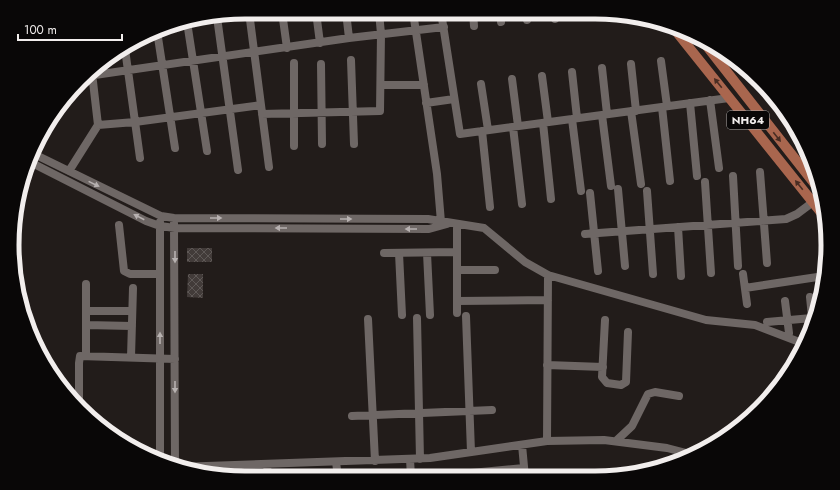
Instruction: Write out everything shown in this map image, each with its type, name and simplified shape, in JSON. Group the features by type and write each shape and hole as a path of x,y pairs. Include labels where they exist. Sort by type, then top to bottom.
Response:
{"main road":[{"name":"NH64","path":"679,35 818,208"},
{"name":"NH64","path":"710,50 811,181"}],"street":[{"path":"250,19 269,167"},
{"path":"283,19 287,48"},
{"path":"317,19 320,43"},
{"path":"347,19 349,38"},
{"path":"262,114 380,111 382,85 381,34 379,19"},
{"path":"414,19 439,186 441,222"},
{"path":"443,19 459,133 462,134 729,98"},
{"path":"473,19 474,26"},
{"path":"218,21 238,170"},
{"path":"188,27 207,151"},
{"path":"97,74 254,54 349,38 444,27"},
{"path":"158,37 175,148"},
{"path":"126,53 140,158"},
{"path":"351,60 354,144"},
{"path":"661,61 670,181"},
{"path":"294,63 294,146"},
{"path":"320,64 322,144"},
{"path":"631,64 633,111 641,184"},
{"path":"602,68 605,114 614,187 622,231 625,266"},
{"path":"572,72 574,119 582,191"},
{"path":"542,76 551,199"},
{"path":"69,171 98,125 92,79"},
{"path":"512,79 522,204"},
{"path":"481,84 490,208"},
{"path":"382,85 424,85"},
{"path":"426,103 454,99"},
{"path":"710,100 719,168"},
{"path":"690,103 697,176"},
{"path":"98,125 135,122 261,105"},
{"path":"37,156 161,216 174,218 428,219 441,222 479,226 488,230 525,262 548,276 706,320 755,325 799,342"},
{"path":"34,164 146,221 160,226 175,228 429,229 457,224"},
{"path":"760,172 767,263"},
{"path":"733,176 738,266"},
{"path":"705,182 711,273"},
{"path":"648,191 653,274"},
{"path":"590,193 598,271"},
{"path":"585,234 791,218 813,202"},
{"path":"160,454 161,216"},
{"path":"174,218 176,460"},
{"path":"457,224 457,313"},
{"path":"119,225 122,267 124,271 130,274 160,274"},
{"path":"678,227 681,276"},
{"path":"384,253 457,252"},
{"path":"399,253 402,315"},
{"path":"427,253 430,315"},
{"path":"457,270 495,270"},
{"path":"743,274 746,304"},
{"path":"547,441 548,276"},
{"path":"745,288 819,277"},
{"path":"86,284 86,355"},
{"path":"131,357 133,288"},
{"path":"810,297 811,310"},
{"path":"457,301 548,299"},
{"path":"785,301 789,333"},
{"path":"86,311 132,311"},
{"path":"466,316 471,452"},
{"path":"417,318 420,459"},
{"path":"767,322 809,318"},
{"path":"368,319 375,461"},
{"path":"605,320 602,367 604,382 621,385 625,383 628,332"},
{"path":"86,325 132,326"},
{"path":"79,398 80,356 175,359"},
{"path":"547,365 602,367"},
{"path":"616,441 632,426 648,394 655,392 679,396"},
{"path":"352,416 492,410"},
{"path":"216,469 238,465 420,459 547,441 616,441 667,448 684,453"},
{"path":"522,445 524,471"},
{"path":"410,459 411,471"},
{"path":"336,462 337,471"},
{"path":"267,464 268,471"},
{"path":"238,465 238,471"},
{"path":"500,471 524,468"}],"building":[{"path":"187,248 212,248 212,262 187,262"},
{"path":"188,274 203,274 203,298 187,297"}]}
